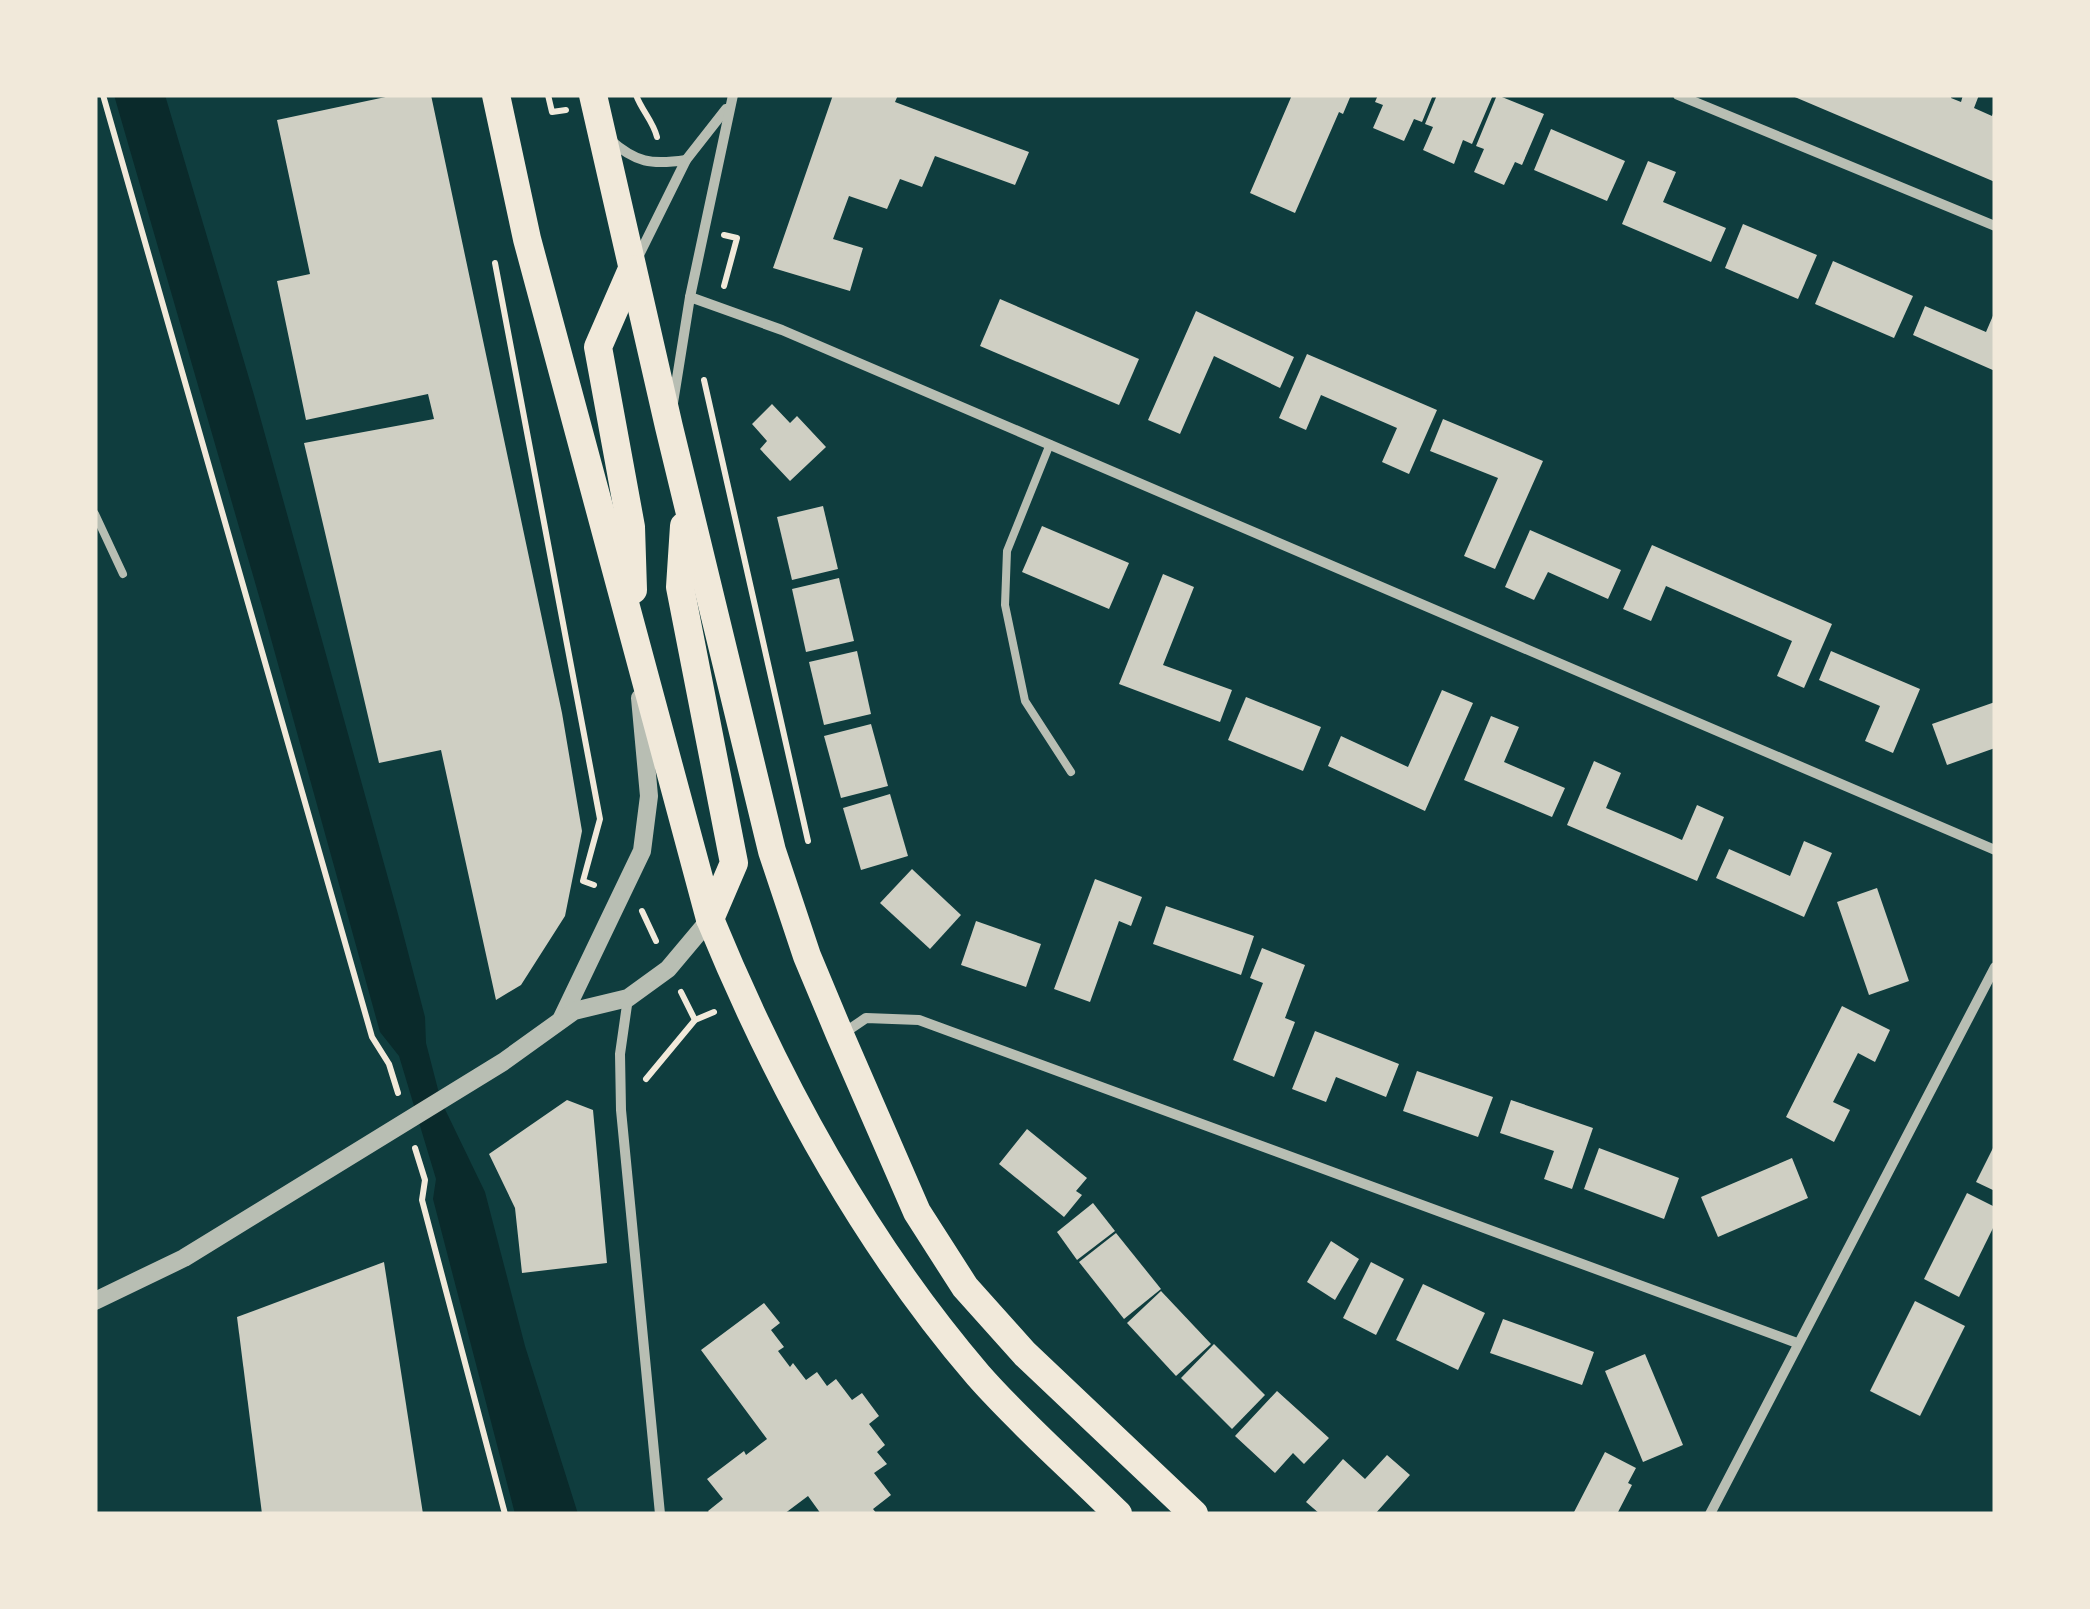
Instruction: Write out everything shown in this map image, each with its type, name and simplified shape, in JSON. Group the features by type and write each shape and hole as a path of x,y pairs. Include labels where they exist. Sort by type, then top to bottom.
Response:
{"highway":[{"path":"496,95 527,239 710,919 769,1054 878,1246 979,1376 1118,1514"},
{"path":"593,95 772,852 807,956 840,1036 918,1212 965,1287 1025,1354 1194,1514"},
{"path":"632,268 598,348 631,527 635,642"},
{"path":"686,494 680,586 734,863 710,919"}],"street":[{"path":"1678,95 1995,226"},
{"path":"632,268 686,160 732,100"},
{"path":"669,427 690,297 732,100"},
{"path":"601,132 629,156 658,164 686,160"},
{"path":"690,297 782,330 1995,850"},
{"path":"562,1018 642,851 649,796 635,642"},
{"path":"95,1301 184,1258 503,1062 574,1011 628,998 668,969 710,919"},
{"path":"1710,1514 1995,967"},
{"path":"628,998 620,1054 621,1110 660,1514"},
{"path":"840,1036 866,1018 919,1020 1796,1343"}],"lane":[{"path":"1050,444 1008,551 1005,606 1025,701 1071,772"},
{"path":"95,514 123,574"}],"path":[{"path":"104,95 372,1037 390,1064 400,1097"},
{"path":"493,252 600,819 582,881 638,901 695,1020"},
{"path":"410,1130 425,1180 422,1200 501,1514"}],"water":[{"path":"114,95 165,95 254,395 398,914 425,1017 426,1043 441,1101 485,1192 525,1346 578,1514 515,1514 433,1199 436,1179 399,1056 380,1032"}],"building":[{"path":"395,95 431,95 562,713 582,831 565,916 521,985 496,1000 441,750 379,763 304,443 434,419 428,394 306,420 277,281 310,274 277,120"},
{"path":"833,95 898,95 895,102 1029,152 1015,185 935,156 922,187 900,179 887,209 849,196 833,239 863,248 850,291 773,268"},
{"path":"1292,95 1351,95 1343,114 1339,112 1295,213 1250,193"},
{"path":"1378,95 1433,95 1422,122 1414,119 1404,141 1373,128 1383,105 1375,102"},
{"path":"1437,95 1493,95 1472,144 1463,140 1454,164 1423,150 1433,127 1425,124"},
{"path":"1497,95 1544,114 1522,165 1515,162 1504,185 1474,172 1484,149 1476,146"},
{"path":"1790,95 1952,95 1961,102 1963,95 1979,95 1974,108 1992,116 1995,108 1995,182"},
{"path":"1551,129 1625,161 1607,201 1534,170"},
{"path":"1648,161 1676,172 1663,202 1726,228 1711,262 1622,224"},
{"path":"1743,224 1817,255 1798,299 1725,268"},
{"path":"1833,261 1913,296 1894,338 1815,304"},
{"path":"1000,299 1139,359 1119,405 980,346"},
{"path":"1925,306 1986,332 1995,311 1995,371 1913,335"},
{"path":"1196,311 1294,357 1280,388 1214,356 1180,434 1148,420"},
{"path":"1307,354 1437,410 1409,474 1382,462 1397,428 1321,395 1306,430 1279,418"},
{"path":"772,404 790,423 797,416 826,447 790,481 760,449 767,441 752,424"},
{"path":"1443,419 1543,461 1495,569 1464,556 1498,478 1430,451"},
{"path":"823,506 838,569 792,580 777,517"},
{"path":"1042,526 1129,563 1109,609 1022,572"},
{"path":"1530,530 1621,570 1608,599 1548,572 1534,600 1505,587"},
{"path":"1652,545 1832,624 1804,688 1777,676 1792,641 1666,586 1651,621 1623,609"},
{"path":"1163,574 1194,587 1163,665 1232,690 1220,722 1119,684"},
{"path":"839,578 854,641 806,652 792,589"},
{"path":"857,651 871,714 824,725 809,662"},
{"path":"1831,651 1920,689 1893,753 1865,741 1880,706 1819,680"},
{"path":"1442,690 1473,703 1425,811 1328,766 1341,736 1408,767"},
{"path":"1246,697 1321,727 1303,771 1228,740"},
{"path":"1995,702 1995,748 1947,765 1932,724"},
{"path":"1491,716 1519,727 1504,762 1565,788 1552,817 1464,780"},
{"path":"871,724 888,786 841,798 824,736"},
{"path":"1594,761 1621,773 1606,808 1682,840 1697,805 1724,817 1697,881 1567,825"},
{"path":"890,794 908,856 861,870 843,808"},
{"path":"1804,841 1832,853 1804,917 1716,878 1729,849 1790,876"},
{"path":"912,869 961,915 930,949 880,903"},
{"path":"1095,879 1142,897 1131,926 1119,921 1090,1002 1054,989"},
{"path":"1877,888 1909,981 1869,995 1837,902"},
{"path":"1166,906 1254,936 1241,975 1153,944"},
{"path":"976,921 1041,944 1026,987 961,965"},
{"path":"1262,948 1305,965 1285,1018 1295,1022 1274,1077 1233,1060 1263,983 1250,978"},
{"path":"1842,1006 1890,1030 1875,1062 1858,1053 1833,1102 1850,1110 1834,1142 1786,1117"},
{"path":"1315,1031 1399,1064 1386,1097 1336,1077 1326,1102 1292,1089"},
{"path":"1417,1071 1493,1097 1478,1137 1403,1111"},
{"path":"567,1100 593,1110 607,1263 522,1273 515,1208 489,1154"},
{"path":"1511,1100 1593,1128 1572,1189 1544,1179 1554,1151 1500,1133"},
{"path":"1027,1129 1087,1178 1076,1191 1082,1195 1064,1217 999,1164"},
{"path":"1995,1144 1995,1191 1976,1182"},
{"path":"1599,1148 1679,1178 1664,1219 1584,1189"},
{"path":"1792,1158 1808,1198 1718,1237 1701,1197"},
{"path":"1967,1193 1995,1207 1995,1224 1959,1297 1924,1279"},
{"path":"1093,1203 1115,1231 1077,1260 1057,1232"},
{"path":"1116,1233 1161,1289 1124,1319 1079,1262"},
{"path":"1331,1241 1359,1259 1335,1300 1307,1282"},
{"path":"384,1262 423,1514 262,1514 237,1317"},
{"path":"1371,1262 1404,1279 1376,1335 1343,1318"},
{"path":"1423,1284 1485,1313 1458,1370 1396,1340"},
{"path":"1161,1291 1211,1344 1176,1376 1127,1323"},
{"path":"1915,1301 1965,1326 1920,1416 1870,1391"},
{"path":"764,1303 780,1323 771,1330 784,1347 778,1351 790,1367 793,1363 806,1380 817,1372 827,1386 836,1379 852,1400 862,1393 879,1416 869,1424 885,1445 877,1452 887,1464 874,1473 891,1495 873,1509 877,1514 821,1514 808,1496 784,1514 708,1511 723,1499 707,1479 767,1439 701,1350"},
{"path":"1503,1319 1594,1352 1582,1385 1490,1353"},
{"path":"1214,1344 1265,1395 1232,1429 1181,1378"},
{"path":"1645,1354 1683,1445 1643,1462 1605,1371"},
{"path":"1277,1391 1329,1438 1304,1464 1293,1453 1275,1473 1235,1436"},
{"path":"1605,1452 1636,1468 1628,1483 1632,1485 1617,1514 1573,1514"},
{"path":"1387,1455 1410,1475 1375,1514 1320,1514 1306,1502 1343,1459 1365,1479"}]}
